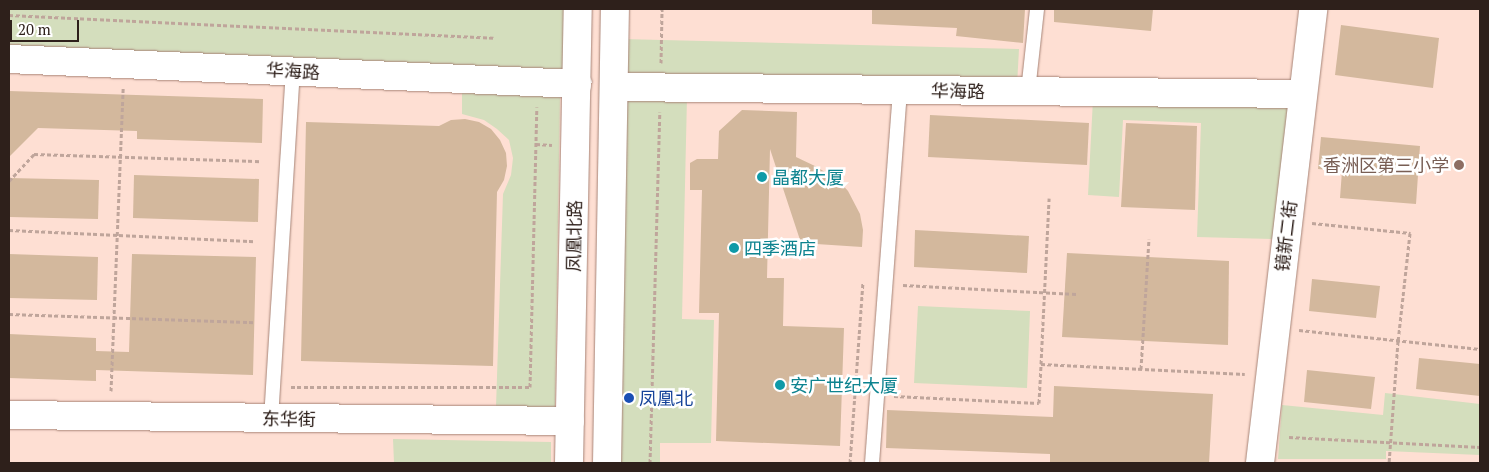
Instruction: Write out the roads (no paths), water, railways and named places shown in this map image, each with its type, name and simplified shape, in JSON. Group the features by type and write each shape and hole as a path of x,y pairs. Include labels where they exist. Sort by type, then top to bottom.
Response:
{"street":[{"name":"凤凰北路","path":"569,463 578,9"},
{"name":"凤凰北路","path":"607,463 615,9"},
{"name":"镜新二街","path":"1260,463 1312,9"},
{"name":"华海路","path":"9,59 577,84"},
{"name":"华海路","path":"614,87 1303,94"},
{"name":"东华街","path":"9,415 570,421"}],"lane":[{"path":"1028,91 1037,9"},
{"path":"271,419 292,71"},
{"path":"872,463 900,90"}],"place":[{"name":"香洲区第三小学","path":"1459,165"},
{"name":"晶都大厦","path":"762,177"},
{"name":"四季酒店","path":"734,248"},
{"name":"安广世纪大厦","path":"780,385"},
{"name":"凤凰北","path":"629,398"}]}
